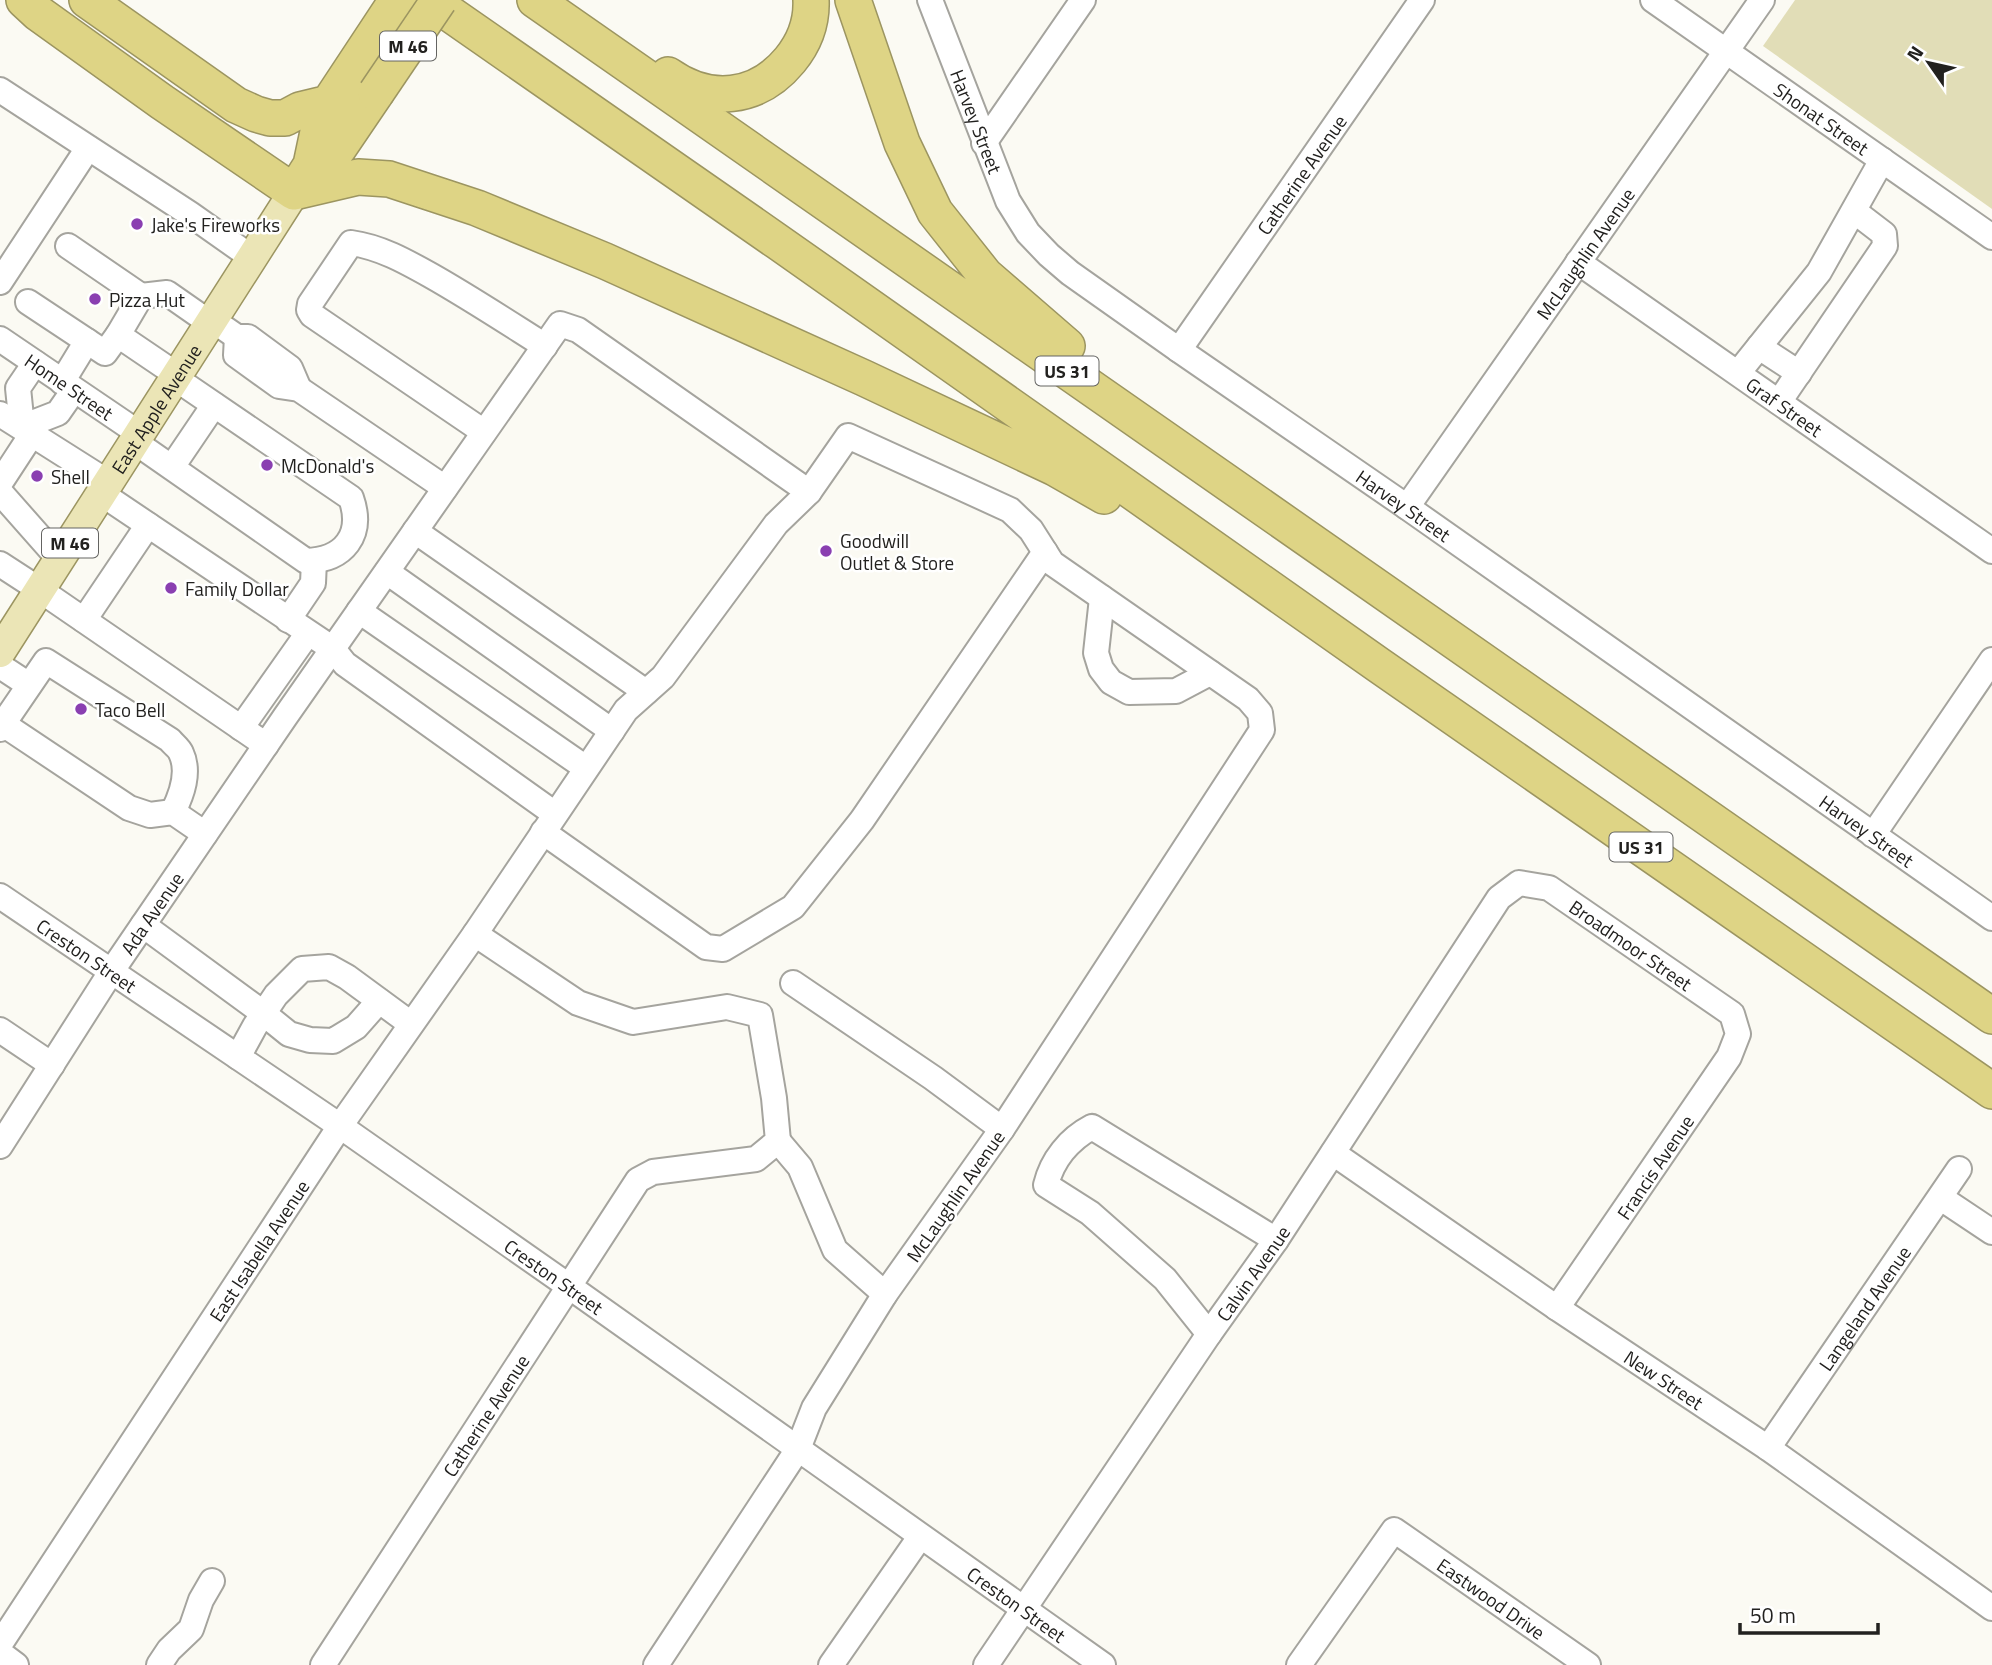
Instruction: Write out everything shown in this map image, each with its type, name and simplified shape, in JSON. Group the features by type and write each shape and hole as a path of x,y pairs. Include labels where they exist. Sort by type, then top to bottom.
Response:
{"highway":[{"path":"24,0 38,13 162,102 302,178 389,179 490,213 630,272 1055,468 1291,603"},
{"path":"87,0 236,105 256,114 285,118 300,110 329,103"},
{"name":"East Apple Avenue","path":"302,178 329,103 397,0"},
{"name":"US 31","path":"430,0 1992,1091"},
{"name":"East Apple Avenue","path":"302,178 338,149 439,0"},
{"name":"US 31","path":"535,0 1992,1016"},
{"path":"547,0 583,17 681,84 702,92 725,94 745,91 765,83 782,70 807,34 811,0"},
{"path":"853,0 902,143 935,212 985,275 1062,342 1134,398 1251,482 1327,552"}],"main road":[{"name":"East Apple Avenue","path":"0,652 302,178"}],"street":[{"name":"Harvey Street","path":"930,0 1008,201 1028,233 1070,273 1992,918"},
{"path":"984,143 1083,0"},
{"name":"Catherine Avenue","path":"1179,351 1422,0"},
{"name":"Shonat Street","path":"1653,0 1992,237"},
{"name":"McLaughlin Avenue","path":"1407,507 1762,0"},
{"path":"1,93 251,257"},
{"path":"1,278 88,148"},
{"path":"1738,373 1819,272 1882,160"},
{"path":"1779,402 1885,246 1884,234 1854,211"},
{"path":"484,432 312,315 310,304 351,243 365,245 399,258 455,289 545,346"},
{"path":"68,246 141,296 167,293 237,337 248,337 290,368 299,389 445,488"},
{"name":"Graf Street","path":"1578,262 1992,551"},
{"path":"28,302 105,353 141,296"},
{"name":"Ada Avenue","path":"0,1146 143,925 560,324 578,330 809,492"},
{"path":"118,335 214,405 351,498 357,520 353,534 344,548 331,556 314,561 313,583 298,626 241,728"},
{"name":"Home Street","path":"0,339 68,386 172,467 306,561 314,561"},
{"path":"0,483 27,431 58,413 87,341"},
{"path":"1759,347 1799,373"},
{"path":"27,431 19,388 35,363"},
{"path":"172,467 214,405"},
{"path":"0,414 105,489 148,525 333,649 345,664 706,947 723,948 793,907 862,820 1045,552 1052,563 1210,673 1176,691 1129,692 1111,682 1101,669 1097,653 1102,598"},
{"name":"East Isabella Avenue","path":"0,1644 340,1126 475,934 626,710 663,677 776,524 809,492 848,436 1010,510 1031,530 1045,552"},
{"path":"0,492 60,560"},
{"path":"84,620 148,525"},
{"path":"415,531 646,692"},
{"path":"0,564 266,745"},
{"path":"387,572 612,731"},
{"path":"359,611 586,768"},
{"path":"1873,835 1992,660"},
{"path":"173,812 183,792 185,767 181,751 170,740 46,661 1,727 129,808 150,815 173,812 205,834"},
{"path":"0,666 29,685"},
{"name":"McLaughlin Avenue","path":"656,1665 798,1449 814,1408 885,1294 1002,1129 1262,730 1259,713 1248,699 1210,673"},
{"name":"Broadmoor Street","path":"1518,883 1549,888 1732,1014 1734,1021"},
{"name":"Calvin Avenue","path":"986,1665 1209,1334 1276,1240 1499,898 1518,883"},
{"name":"Creston Street","path":"0,896 340,1126 1103,1665"},
{"path":"143,925 289,1034 310,1040 333,1041 356,1027 379,1001"},
{"path":"475,934 578,1003 633,1022 727,1007 760,1015 774,1098 778,1141 800,1167 835,1250 885,1294"},
{"path":"238,1057 276,995 302,969 329,967 411,1024"},
{"path":"793,983 933,1078 1002,1129"},
{"name":"Francis Avenue","path":"1557,1308 1730,1057 1738,1034 1734,1021"},
{"path":"0,1030 52,1065"},
{"path":"1209,1334 1165,1279 1090,1213 1046,1185 1049,1171 1063,1151 1079,1134 1092,1127 1276,1240"},
{"name":"Catherine Avenue","path":"323,1665 638,1180 653,1172 756,1158 778,1141"},
{"name":"New Street","path":"1333,1153 1557,1308 1768,1448 1992,1608"},
{"name":"Langeland Avenue","path":"1768,1448 1959,1169"},
{"path":"1941,1198 1992,1232"},
{"name":"Eastwood Drive","path":"1299,1665 1394,1530 1588,1665"},
{"path":"831,1665 920,1537"},
{"path":"159,1665 169,1650 191,1629 201,1600 212,1581"},
{"path":"0,1653 16,1665"}],"shaded area":[{"path":"1795,0 1992,0 1992,209 1763,46"}],"place":[{"name":"Jake's Fireworks","path":"137,224"},
{"name":"Pizza Hut","path":"95,299"},
{"name":"McDonald's","path":"267,465"},
{"name":"Shell","path":"37,476"},
{"name":"Goodwill Outlet & Store","path":"826,551"},
{"name":"Family Dollar","path":"171,588"},
{"name":"Taco Bell","path":"81,709"}]}
